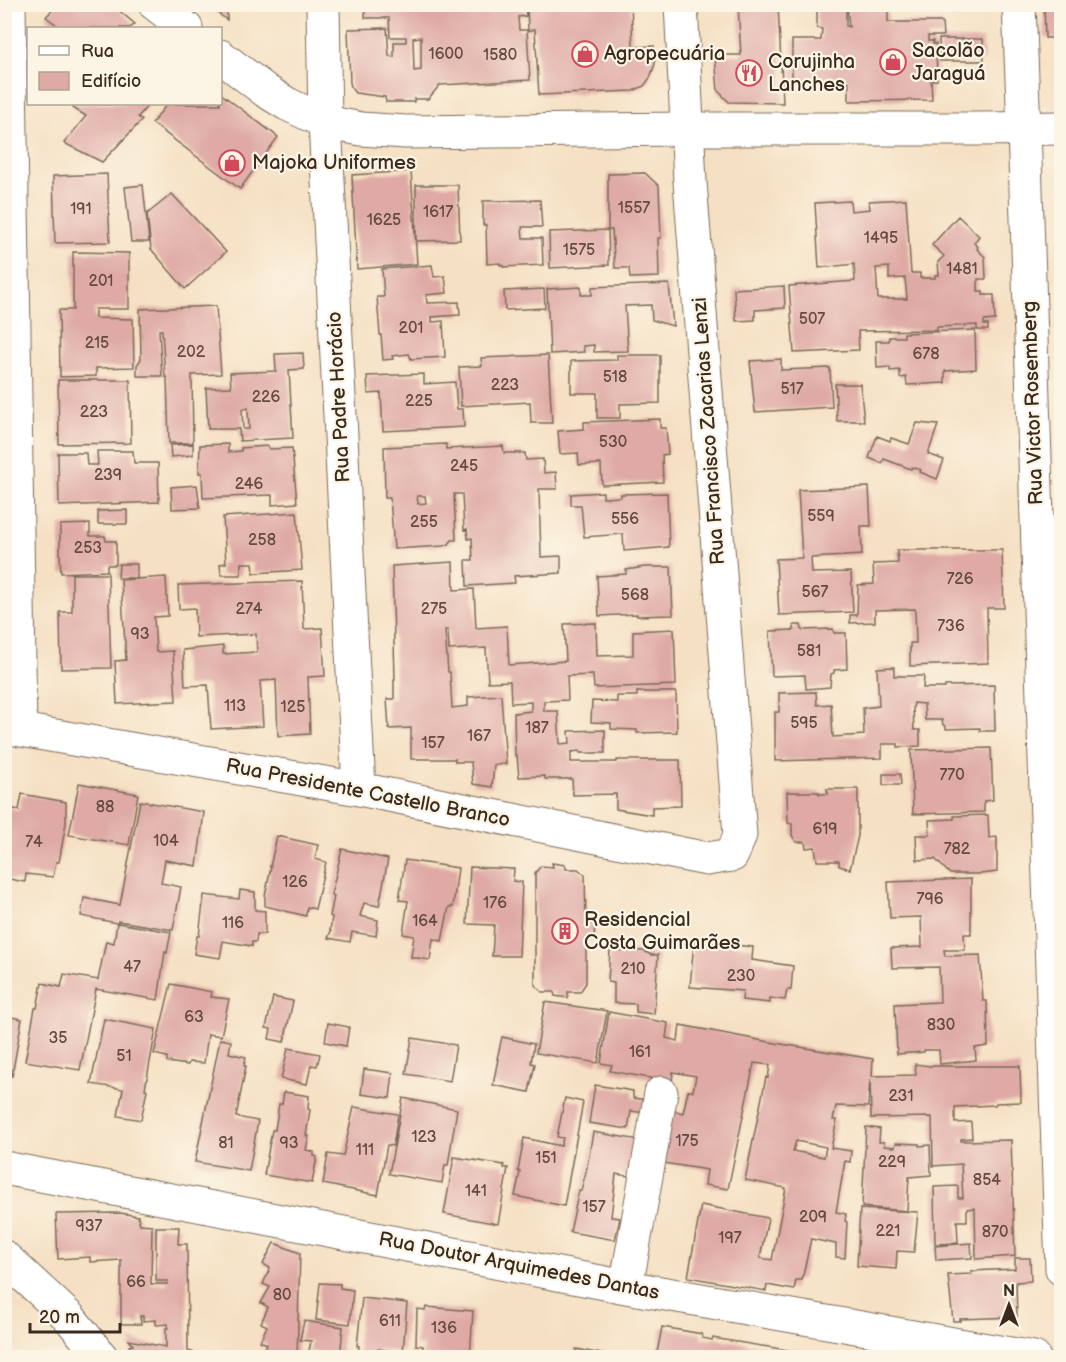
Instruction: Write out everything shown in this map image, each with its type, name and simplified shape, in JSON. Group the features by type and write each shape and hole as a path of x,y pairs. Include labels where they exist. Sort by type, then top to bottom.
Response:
{"street":[{"path":"9,4 12,729"},
{"path":"155,4 185,27"},
{"name":"Rua Padre Horácio","path":"323,4 325,122 359,789"},
{"name":"Rua Francisco Zacarias Lenzi","path":"681,4 686,129 740,834 732,855"},
{"name":"Rua Victor Rosemberg","path":"1019,4 1062,1269"},
{"path":"222,58 286,104 325,122 361,129 406,132 1062,128"},
{"name":"Rua Presidente Castello Branco","path":"12,729 359,789 707,859 732,855"},
{"path":"626,1287 661,1093"},
{"name":"Rua Doutor Arquimedes Dantas","path":"10,1174 626,1287 1034,1358"},
{"path":"4,1257 69,1317 102,1358"}],"building":[{"path":"52,4 111,4 135,24 131,27 60,27 46,17 55,7"},
{"path":"206,4 227,4 227,20"},
{"path":"365,4 525,4 526,16 518,17 519,30 527,30 530,80 440,85 428,99 414,99 414,102 386,102 385,97 355,93 350,83 348,29 387,28 389,56 394,57 394,42 406,42 406,37 390,37 389,18 365,18","holes":["421,37 421,70 414,71 413,38"]},
{"name":"Agropecuária","path":"527,4 631,4 633,47 654,46 655,64 650,78 644,86 633,91 539,95 535,29 528,31"},
{"name":"Corujinha Lanches","path":"738,4 778,4 783,103 729,102 718,91 715,55 741,55"},
{"path":"817,4 846,4 846,26 849,27 847,4 888,4 888,22 942,22 943,36 928,36 928,41 936,44 937,80 931,80 932,100 849,101 849,82 792,79 792,40 821,40 822,29 817,28"},
{"path":"938,4 969,4 969,11 939,12"},
{"path":"1044,4 1062,4 1062,52 1060,52 1059,38 1045,38"},
{"path":"939,39 983,39 984,61 940,61"},
{"name":"Majoka Uniformes","path":"222,95 278,137 240,189 152,123 166,105 222,105"},
{"path":"75,105 148,105 138,117 142,120 102,162 64,143 86,116 73,108"},
{"path":"411,171 417,264 357,269 352,175"},
{"path":"645,173 659,186 661,238 658,238 659,277 630,278 629,268 615,268 612,230 608,230 608,174"},
{"path":"107,174 110,242 55,243 53,176"},
{"path":"143,185 149,242 131,242 125,187"},
{"path":"416,185 458,185 460,240 416,241"},
{"path":"172,194 226,252 185,289 151,249 147,214"},
{"path":"906,199 911,273 920,273 920,278 935,278 935,275 939,275 938,262 944,256 932,245 958,216 979,236 974,243 985,257 986,279 978,279 978,291 983,291 983,295 994,295 995,320 984,321 984,325 988,325 988,330 977,330 977,325 937,327 937,330 858,331 859,350 794,353 789,286 855,281 854,264 819,268 815,203 850,201 851,211 870,209 869,201","holes":["889,267 889,279 905,278 907,299 878,299 876,268"]},
{"path":"540,200 542,227 522,227 523,238 542,238 543,265 503,267 500,263 487,264 483,201"},
{"path":"608,230 609,265 550,268 549,232"},
{"path":"73,252 129,253 129,309 95,309 95,318 133,319 134,367 96,368 96,376 60,377 59,310 73,310"},
{"path":"432,265 434,277 445,276 447,293 426,295 427,303 459,302 460,315 432,317 432,322 443,321 445,357 411,359 409,354 392,356 393,359 383,360 377,297 384,297 382,269"},
{"path":"669,284 673,326 652,320 651,305 625,306 628,351 594,352 594,345 583,346 584,352 550,354 547,289 581,287 581,295 592,295 592,287"},
{"path":"784,286 785,308 755,310 755,320 736,321 734,289"},
{"path":"544,289 545,308 505,310 504,291"},
{"path":"216,306 221,374 192,375 193,443 169,443 167,377 165,377 162,330 159,330 162,376 137,376 137,365 141,359 140,309"},
{"path":"975,330 976,369 945,371 945,383 907,385 906,377 900,378 900,370 890,371 890,367 877,368 876,341 889,341 889,337 904,337 904,333"},
{"path":"303,353 304,369 289,370 293,438 240,441 239,429 208,429 206,388 231,387 230,373 276,371 275,354","holes":["248,408 249,429 243,429 242,409"]},
{"path":"548,355 552,423 531,423 530,402 461,406 459,367 482,366 481,358"},
{"path":"617,355 660,355 660,403 620,404 620,418 597,418 597,393 571,393 571,361 617,360"},
{"path":"781,359 781,370 830,368 832,407 755,412 750,361"},
{"path":"424,374 424,384 455,382 457,409 463,409 464,427 383,431 381,393 368,394 367,376"},
{"path":"58,380 130,380 131,443 59,444"},
{"path":"835,384 860,384 864,421 837,421"},
{"path":"660,419 660,428 666,428 668,454 662,455 663,482 602,485 601,464 579,465 578,453 560,454 558,431 584,429 584,422"},
{"path":"917,423 938,425 928,454 944,460 937,479 912,467 911,469 884,459 882,463 869,458 877,436 909,444"},
{"path":"193,444 193,455 171,457 170,445"},
{"path":"228,444 228,452 241,451 241,448 268,446 269,449 292,448 297,503 272,505 272,495 203,498 202,473 199,473 200,445"},
{"path":"446,444 446,449 503,446 504,453 525,453 526,460 543,459 544,473 556,472 557,489 539,489 541,557 561,556 561,573 514,576 515,583 467,586 466,560 473,560 472,538 468,539 467,529 464,530 462,494 454,494 456,540 443,546 394,549 390,498 385,498 384,447","holes":["417,496 425,496 426,503 418,504"]},
{"path":"97,451 133,451 134,463 158,463 159,502 59,506 58,453 86,453 87,465 98,465"},
{"path":"197,485 200,508 172,509 171,487"},
{"path":"869,487 871,526 861,526 862,555 811,558 812,573 851,572 853,612 779,615 776,559 802,558 798,490"},
{"path":"603,492 603,498 621,497 621,494 667,493 669,547 624,551 623,534 584,537 581,505 571,505 571,494"},
{"path":"127,510 127,524 98,524 98,511"},
{"path":"297,512 302,570 254,573 253,563 241,563 241,575 221,575 220,564 226,563 223,517"},
{"path":"90,524 90,536 105,536 106,541 116,541 116,565 107,565 107,571 61,573 60,525"},
{"path":"897,550 1002,550 1004,608 987,608 988,663 910,666 910,643 916,643 915,609 875,610 875,622 850,623 850,615 857,615 858,585 874,584 873,564 898,563"},
{"path":"453,562 454,590 474,589 476,628 507,626 509,665 566,661 564,624 596,623 597,656 633,655 633,631 674,629 676,685 594,688 593,675 567,676 568,700 544,701 544,711 558,711 560,744 570,743 569,731 605,730 605,753 571,752 571,762 680,760 681,806 652,807 652,815 616,809 616,794 573,795 572,779 545,779 545,776 519,777 517,756 515,756 514,713 531,711 531,702 511,703 510,681 488,682 486,648 449,650 448,630 445,630 452,708 468,706 468,697 501,695 506,764 494,765 492,787 473,784 471,762 455,762 455,759 411,759 411,728 389,729 387,699 394,699 395,680 392,566"},
{"path":"119,564 137,564 137,578 118,578"},
{"path":"671,567 673,615 599,616 597,576 626,574 626,570"},
{"path":"72,574 108,574 111,668 61,669 60,612 72,612"},
{"path":"166,577 168,616 154,617 156,652 173,651 176,701 117,704 115,661 126,660 121,580"},
{"path":"302,581 304,629 322,628 325,676 308,677 310,734 278,736 276,680 260,681 263,726 211,729 208,685 185,686 183,650 223,646 223,654 257,652 256,634 196,637 195,608 179,609 178,585"},
{"path":"794,625 801,625 802,630 833,629 834,633 846,633 847,669 834,670 831,674 830,687 806,689 805,675 772,676 770,631 794,630"},
{"path":"894,667 894,676 924,676 923,688 994,685 995,731 980,731 980,728 946,729 942,720 925,720 924,704 914,703 914,730 920,730 920,746 898,747 898,744 882,744 882,758 775,761 775,712 779,712 779,693 816,692 817,705 831,704 833,737 864,735 863,708 879,706 877,668"},
{"path":"637,692 676,692 677,732 637,733 637,730 611,729 611,723 591,722 592,701 617,702 617,696 637,696"},
{"path":"991,748 993,800 984,801 984,812 913,814 911,750"},
{"path":"883,774 900,774 901,785 883,785"},
{"path":"79,783 138,794 129,845 69,835"},
{"path":"827,789 858,789 858,836 850,869 839,866 839,861 817,861 815,847 806,848 805,842 796,842 792,835 792,824 788,823 787,792 828,794"},
{"path":"22,794 66,802 66,823 59,862 56,862 53,877 26,874 25,882 4,878 4,807 19,810"},
{"path":"140,801 204,812 197,866 165,860 161,883 181,887 173,930 118,921 118,923 171,932 167,953 165,952 158,1000 96,989 80,1070 25,1061 42,983 61,987 64,974 98,980 106,941 114,943 117,923 81,916 84,898 120,905"},
{"path":"988,815 989,838 997,837 997,872 950,874 935,859 917,860 916,835 930,835 929,820 954,819 954,816"},
{"path":"277,836 318,845 315,859 326,862 315,909 307,907 306,916 265,906"},
{"path":"342,849 388,859 379,906 364,903 360,916 378,920 376,936 352,932 350,942 328,938 331,931 332,917 330,916 334,896 331,895"},
{"path":"405,860 458,868 453,907 449,907 442,941 433,939 430,960 411,957 414,936 403,934 408,901 399,900"},
{"name":"Residencial Costa Guimarães","path":"552,863 565,865 566,869 578,869 585,875 586,923 595,924 594,938 586,938 586,983 580,992 568,992 568,998 555,996 554,992 542,992 535,985 535,873 541,866 553,867"},
{"path":"470,867 514,869 513,881 522,882 519,956 492,956 494,925 467,924"},
{"path":"971,879 971,934 964,934 965,950 944,950 945,956 980,955 983,1001 987,1001 988,1046 975,1048 976,1060 940,1064 939,1050 897,1054 895,1004 940,1002 939,967 892,968 891,948 922,947 921,917 890,918 888,882"},
{"path":"240,890 255,892 255,910 265,911 265,934 257,934 256,942 252,942 252,946 223,941 220,958 194,954 197,936 199,936 204,895 239,899"},
{"path":"694,941 753,947 752,960 793,966 791,990 787,990 785,1000 770,998 770,1003 742,1000 743,991 690,987"},
{"path":"610,950 644,951 651,955 658,955 654,1014 636,1012 636,1004 614,1003 614,983 608,982"},
{"path":"171,984 212,992 211,997 229,999 221,1036 208,1034 204,1063 189,1062 188,1065 167,1062 167,1057 154,1054"},
{"path":"273,997 293,1001 284,1042 269,1039 271,1029 266,1028"},
{"path":"545,1002 607,1011 598,1063 536,1053"},
{"path":"609,1012 668,1023 666,1038 678,1041 680,1025 873,1059 872,1076 916,1075 915,1064 1020,1066 1021,1102 955,1107 955,1123 971,1122 972,1138 961,1139 961,1141 1011,1140 1015,1256 976,1259 975,1208 967,1209 967,1221 957,1221 958,1243 935,1244 934,1187 958,1186 958,1198 963,1198 961,1164 933,1166 932,1117 871,1118 870,1079 868,1107 836,1106 833,1120 837,1120 831,1148 851,1151 850,1162 845,1161 836,1212 846,1214 845,1258 836,1257 836,1244 811,1239 802,1280 796,1280 794,1290 767,1285 766,1291 688,1277 701,1205 768,1218 760,1258 772,1260 786,1188 745,1180 770,1065 754,1063 728,1189 705,1185 707,1170 657,1162 667,1109 683,1113 688,1091 693,1091 696,1076 673,1072 672,1082 610,1071 612,1065 601,1063","holes":["796,1141 826,1147 824,1157 793,1151"]},
{"path":"5,1016 22,1019 6,1097 5,1096"},
{"path":"104,1019 156,1029 141,1120 118,1116 123,1089 91,1084"},
{"path":"328,1023 349,1027 346,1046 325,1042"},
{"path":"502,1037 534,1044 531,1063 535,1064 529,1092 493,1085"},
{"path":"412,1038 456,1045 450,1081 406,1074"},
{"path":"220,1039 231,1041 229,1053 246,1057 236,1117 258,1121 249,1171 195,1162"},
{"path":"288,1048 320,1054 317,1066 311,1065 307,1084 281,1079"},
{"path":"364,1069 393,1073 390,1098 361,1094"},
{"path":"595,1085 633,1091 633,1098 648,1100 646,1113 631,1111 628,1129 589,1123"},
{"path":"284,1092 309,1096 308,1109 310,1110 306,1136 309,1136 306,1150 314,1152 314,1156 317,1157 312,1183 264,1175 272,1130 275,1130 279,1104 282,1104"},
{"path":"403,1098 457,1109 448,1165 445,1165 442,1183 389,1174"},
{"path":"565,1098 583,1102 564,1206 515,1196 524,1138 561,1146 563,1138 557,1137"},
{"path":"354,1107 398,1114 393,1146 387,1145 378,1195 323,1184 328,1154 343,1156"},
{"path":"866,1127 880,1129 879,1142 884,1142 884,1146 895,1147 896,1143 930,1145 931,1175 909,1177 907,1211 862,1207"},
{"path":"593,1132 640,1140 634,1177 616,1174 611,1217 620,1218 615,1240 570,1232 579,1190 581,1191 587,1167"},
{"path":"454,1157 504,1165 504,1168 508,1168 498,1224 444,1214"},
{"path":"860,1209 918,1212 914,1252 897,1251 896,1269 857,1266"},
{"path":"120,1213 138,1216 140,1224 152,1225 151,1284 167,1284 168,1281 156,1281 156,1227 179,1227 178,1244 187,1244 188,1351 214,1358 137,1358 129,1346 133,1345 129,1340 166,1347 168,1324 156,1325 156,1320 143,1321 143,1316 140,1316 141,1324 121,1324 121,1260 90,1262 90,1257 58,1259 56,1214"},
{"path":"274,1243 300,1253 297,1358 261,1358 267,1344 260,1341 267,1326 261,1323 268,1307 261,1303 270,1287 263,1284 270,1268 263,1264"},
{"path":"971,1243 972,1258 936,1260 935,1246"},
{"path":"1015,1258 1030,1258 1031,1281 1016,1282 1017,1317 953,1321 948,1275 971,1274 971,1271 1015,1269"},
{"path":"320,1283 340,1284 340,1288 353,1290 350,1324 316,1320"},
{"path":"362,1298 407,1303 403,1352 378,1349 378,1358 358,1358"},
{"path":"426,1307 473,1311 470,1358 423,1356 423,1346 416,1345 417,1309 425,1310"},
{"path":"304,1321 343,1327 340,1357 309,1351 311,1341 300,1340"},
{"path":"662,1327 702,1334 702,1338 712,1340 713,1338 811,1354 811,1358 656,1358"},
{"path":"576,1349 612,1356 612,1358 576,1358"}],"place":[{"name":"Agropecuária","path":"585,54"},
{"name":"Sacolão Jaraguá","path":"893,62"},
{"name":"Corujinha Lanches","path":"749,73"},
{"name":"Majoka Uniformes","path":"232,163"},
{"name":"Residencial Costa Guimarães","path":"565,931"}]}
